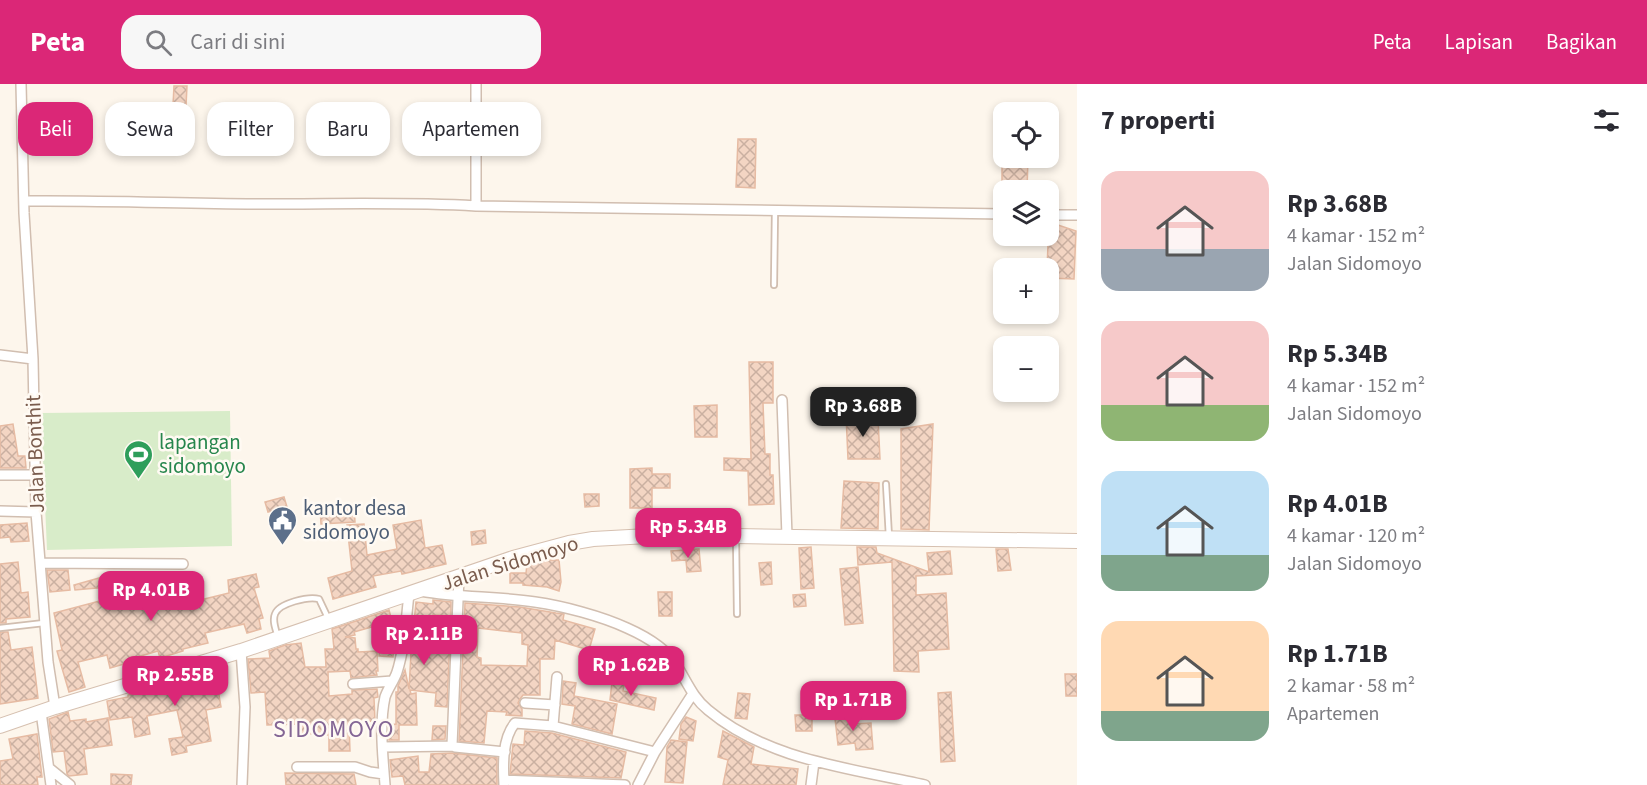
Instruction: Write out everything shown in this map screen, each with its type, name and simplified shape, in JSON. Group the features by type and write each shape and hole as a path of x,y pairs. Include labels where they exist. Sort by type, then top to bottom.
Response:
{"main road":[{"name":"Jalan Sidomoyo","path":"0,726 241,651 546,548 593,538 787,536 1077,541"}],"street":[{"name":"Jalan Bonthit","path":"21,84 24,201 33,359 36,512 44,623 55,707"},
{"path":"476,84 476,206"},
{"path":"24,201 416,203 476,206 993,214"},
{"path":"1059,215 1077,215"},
{"path":"0,355 33,359"},
{"path":"782,400 787,536"},
{"path":"0,475 36,475"},
{"path":"0,511 36,512"},
{"path":"40,563 183,564"},
{"path":"453,746 459,576"},
{"path":"385,785 382,725 385,698 397,673 414,592 533,602 573,610 627,628 666,652 676,665 692,695 706,709 746,737 814,762 926,785"},
{"path":"241,651 245,707 242,785"},
{"path":"553,726 557,677"},
{"path":"353,684 392,681"},
{"path":"638,785 655,752 692,695"},
{"path":"525,703 555,705"},
{"path":"41,712 51,785"},
{"path":"625,785 504,783 505,752 509,731 515,723 553,726 655,752"},
{"path":"383,747 453,746 505,752"},
{"path":"811,785 814,762"},
{"path":"297,767 355,766 384,774"},
{"path":"49,768 70,785"}],"lane":[{"path":"774,285 775,210"},
{"path":"886,484 889,537"},
{"path":"736,536 737,614"},
{"path":"278,638 274,626 275,614 281,607 301,600 319,599 329,620"},
{"path":"0,628 44,623"}],"green space":[{"name":"lapangan sidomoyo","path":"230,411 232,546 47,550 41,413"}],"building":[{"path":"174,86 187,86 186,102 173,102"},
{"path":"738,139 756,139 755,188 736,187"},
{"path":"1002,168 1028,168 1027,180 1002,180"},
{"path":"1059,225 1076,231 1074,279 1059,278 1059,258 1047,258 1048,246 1059,246"},
{"path":"749,362 773,362 773,403 763,403 765,454 770,454 774,504 749,505 748,471 724,470 724,458 751,459"},
{"path":"717,405 717,437 695,437 694,406"},
{"path":"846,415 878,418 880,459 848,459"},
{"path":"13,424 18,456 25,456 26,468 0,468 0,426"},
{"path":"933,424 929,530 901,529 901,429"},
{"path":"652,468 652,474 670,474 670,488 652,488 652,508 630,508 630,469"},
{"path":"844,481 879,483 878,529 841,528"},
{"path":"584,494 599,494 599,506 585,507"},
{"path":"284,497 287,507 268,512 265,502"},
{"path":"354,505 355,522 321,524 320,507"},
{"path":"421,520 425,548 442,545 446,564 402,574 401,571 373,576 376,587 333,599 328,578 352,571 347,525 364,524 367,555 397,549 393,525"},
{"path":"27,523 29,541 11,542 10,537 0,538 0,525"},
{"path":"485,530 486,543 472,545 471,532"},
{"path":"811,547 814,588 801,589 799,548"},
{"path":"857,547 876,547 877,553 929,572 927,553 950,551 952,574 916,576 916,595 946,593 949,649 918,651 919,672 894,671 892,562 858,565"},
{"path":"699,549 701,571 687,572 686,560 672,561 671,551"},
{"path":"996,549 1008,549 1011,570 998,571"},
{"path":"559,560 561,582 559,591 547,587 523,585 523,583 510,583 510,573 526,573 527,564"},
{"path":"18,562 21,593 28,592 30,617 6,619 6,623 0,623 0,564"},
{"path":"771,562 772,584 761,585 759,563"},
{"path":"858,567 863,623 845,625 840,569"},
{"path":"47,570 68,570 70,590 50,592"},
{"path":"189,573 196,601 229,593 228,580 256,574 259,587 254,588 263,618 259,619 261,629 247,633 244,624 205,633 208,643 160,658 158,651 130,659 131,662 110,668 107,655 78,662 85,687 69,692 57,651 62,650 54,613 130,593 129,586"},
{"path":"106,576 108,587 75,590 74,585"},
{"path":"658,592 672,592 672,616 659,616"},
{"path":"805,594 806,606 794,607 793,595"},
{"path":"433,600 451,602 451,616 433,615 432,636 450,637 447,707 435,706 436,693 410,690 411,694 416,693 417,725 399,725 399,740 389,740 389,725 396,724 396,692 398,692 398,686 405,670 409,689 411,653 416,653 416,634 413,633 416,602 433,604"},
{"path":"465,603 520,607 564,614 563,620 595,629 589,650 555,640 554,659 540,659 540,695 523,695 518,703 522,709 522,716 506,715 507,712 487,711 484,743 459,741","holes":["478,628 522,633 522,644 528,645 527,666 481,665 481,658 477,657"]},
{"path":"389,610 393,625 376,629 375,626 345,637 355,638 358,652 377,651 377,675 351,678 350,671 328,672 329,696 352,694 352,690 377,689 378,697 374,698 375,721 349,723 350,751 329,751 329,735 301,733 301,724 267,725 265,692 251,693 248,659 270,658 269,651 285,645 301,643 305,667 326,667 325,649 334,649 332,629"},
{"path":"0,632 8,632 11,650 32,647 38,698 0,704"},
{"path":"380,640 394,642 393,657 379,656"},
{"path":"222,667 225,688 218,689 221,707 206,710 211,741 186,746 187,752 172,755 169,739 183,737 177,710 147,716 150,734 135,737 132,717 110,720 107,701 128,697 128,695"},
{"path":"1065,674 1077,674 1077,696 1066,696"},
{"path":"563,681 576,683 574,696 617,704 612,734 572,724 575,706 562,704"},
{"path":"612,682 624,684 623,691 656,698 654,710 610,700"},
{"path":"951,692 955,761 941,762 938,693"},
{"path":"738,693 750,694 747,719 735,718"},
{"path":"848,709 849,724 871,723 873,749 856,750 855,743 838,745 834,710"},
{"path":"68,712 70,721 86,719 86,722 108,718 112,745 84,749 87,774 69,776 64,751 53,752 49,719"},
{"path":"795,715 812,715 812,731 796,731"},
{"path":"686,717 696,721 693,741 679,739 681,724"},
{"path":"433,726 446,726 445,739 432,740"},
{"path":"525,731 552,733 626,752 621,778 510,774 513,744 524,745"},
{"path":"723,731 754,747 751,764 798,769 796,785 723,785 728,760 718,757"},
{"path":"37,734 42,777 37,777 38,785 0,785 0,761 13,759 9,739"},
{"path":"671,740 687,742 683,783 665,782 667,747"},
{"path":"452,753 497,758 497,785 405,785 403,776 392,777 390,760 418,756 419,772 429,772 431,754"},
{"path":"285,773 354,774 356,785 286,785"},
{"path":"111,774 132,775 131,785 111,785"}],"place":[{"name":"lapangan sidomoyo","path":"138,480"},
{"name":"kantor desa sidomoyo","path":"282,546"}],"district":[{"name":"SIDOMOYO","path":"334,729"}]}
